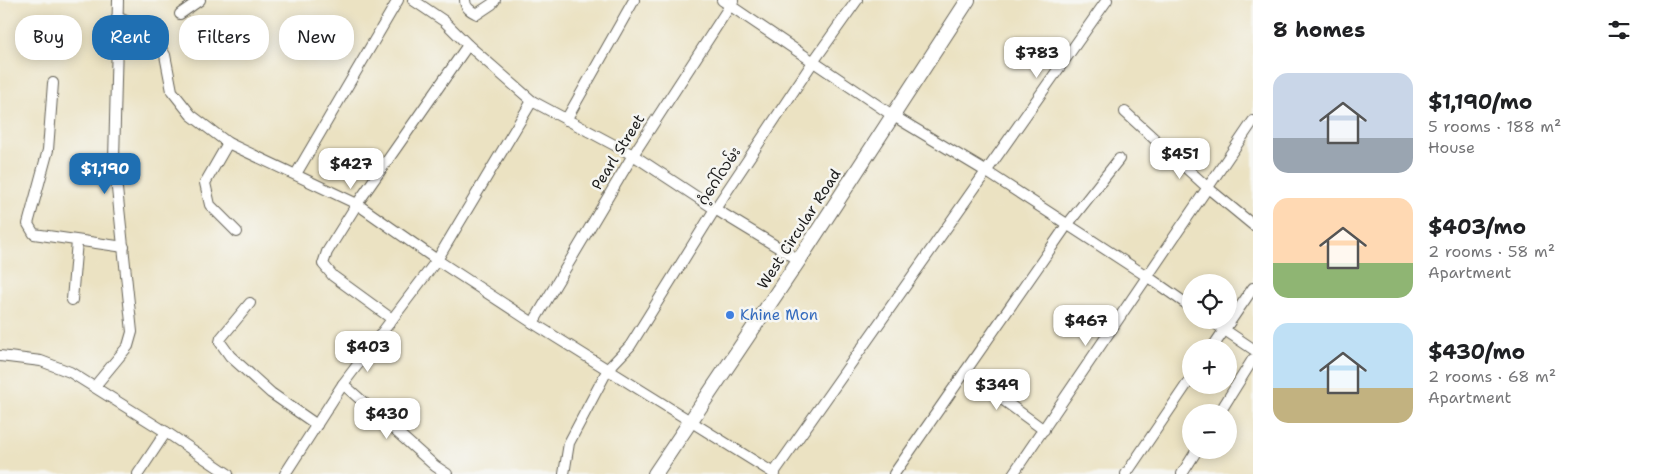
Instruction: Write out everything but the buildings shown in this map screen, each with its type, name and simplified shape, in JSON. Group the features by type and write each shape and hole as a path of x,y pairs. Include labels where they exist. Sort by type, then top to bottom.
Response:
{"street":[{"path":"117,15 118,0"},
{"path":"180,14 200,0"},
{"path":"296,174 398,0"},
{"path":"413,0 444,21 532,102 633,155 715,209 799,260"},
{"path":"465,0 469,10 478,14 495,0"},
{"path":"566,120 634,0"},
{"name":"ဂံ့ဂေါ်လမ်း","path":"564,474 569,443 573,433 608,369 630,346 715,209 813,62 857,0"},
{"name":"West Circular Road","path":"655,474 799,260 968,0"},
{"path":"166,60 172,91 191,115 228,143 356,204 436,260 533,323 774,474 1107,0"},
{"path":"729,2 892,115 987,172 1182,301"},
{"name":"Pearl Street","path":"533,323 633,155 729,2"},
{"path":"392,319 333,276 324,264 327,252 356,204 468,45"},
{"path":"95,386 128,346 132,332 114,160 116,60"},
{"path":"53,83 48,150 28,224 34,234 124,247"},
{"path":"289,473 343,384 436,260 532,102"},
{"path":"1125,112 1208,188 1253,224"},
{"path":"1014,474 1253,121"},
{"path":"228,143 206,184 210,205 237,232"},
{"path":"894,474 1067,224 1118,159"},
{"path":"72,300 77,240"},
{"path":"1218,339 1253,288"},
{"path":"250,303 221,338 220,342 230,356 271,393 317,425"},
{"path":"1224,330 1253,349"},
{"path":"0,356 41,361 70,372 95,386 228,474"},
{"path":"1225,404 1253,359"},
{"path":"965,372 1044,430"},
{"path":"343,384 435,466 447,474"},
{"path":"1126,474 1182,391"},
{"path":"138,474 166,432"},
{"path":"1182,474 1191,459"}],"place":[{"name":"Khine Mon","path":"730,315"}]}
